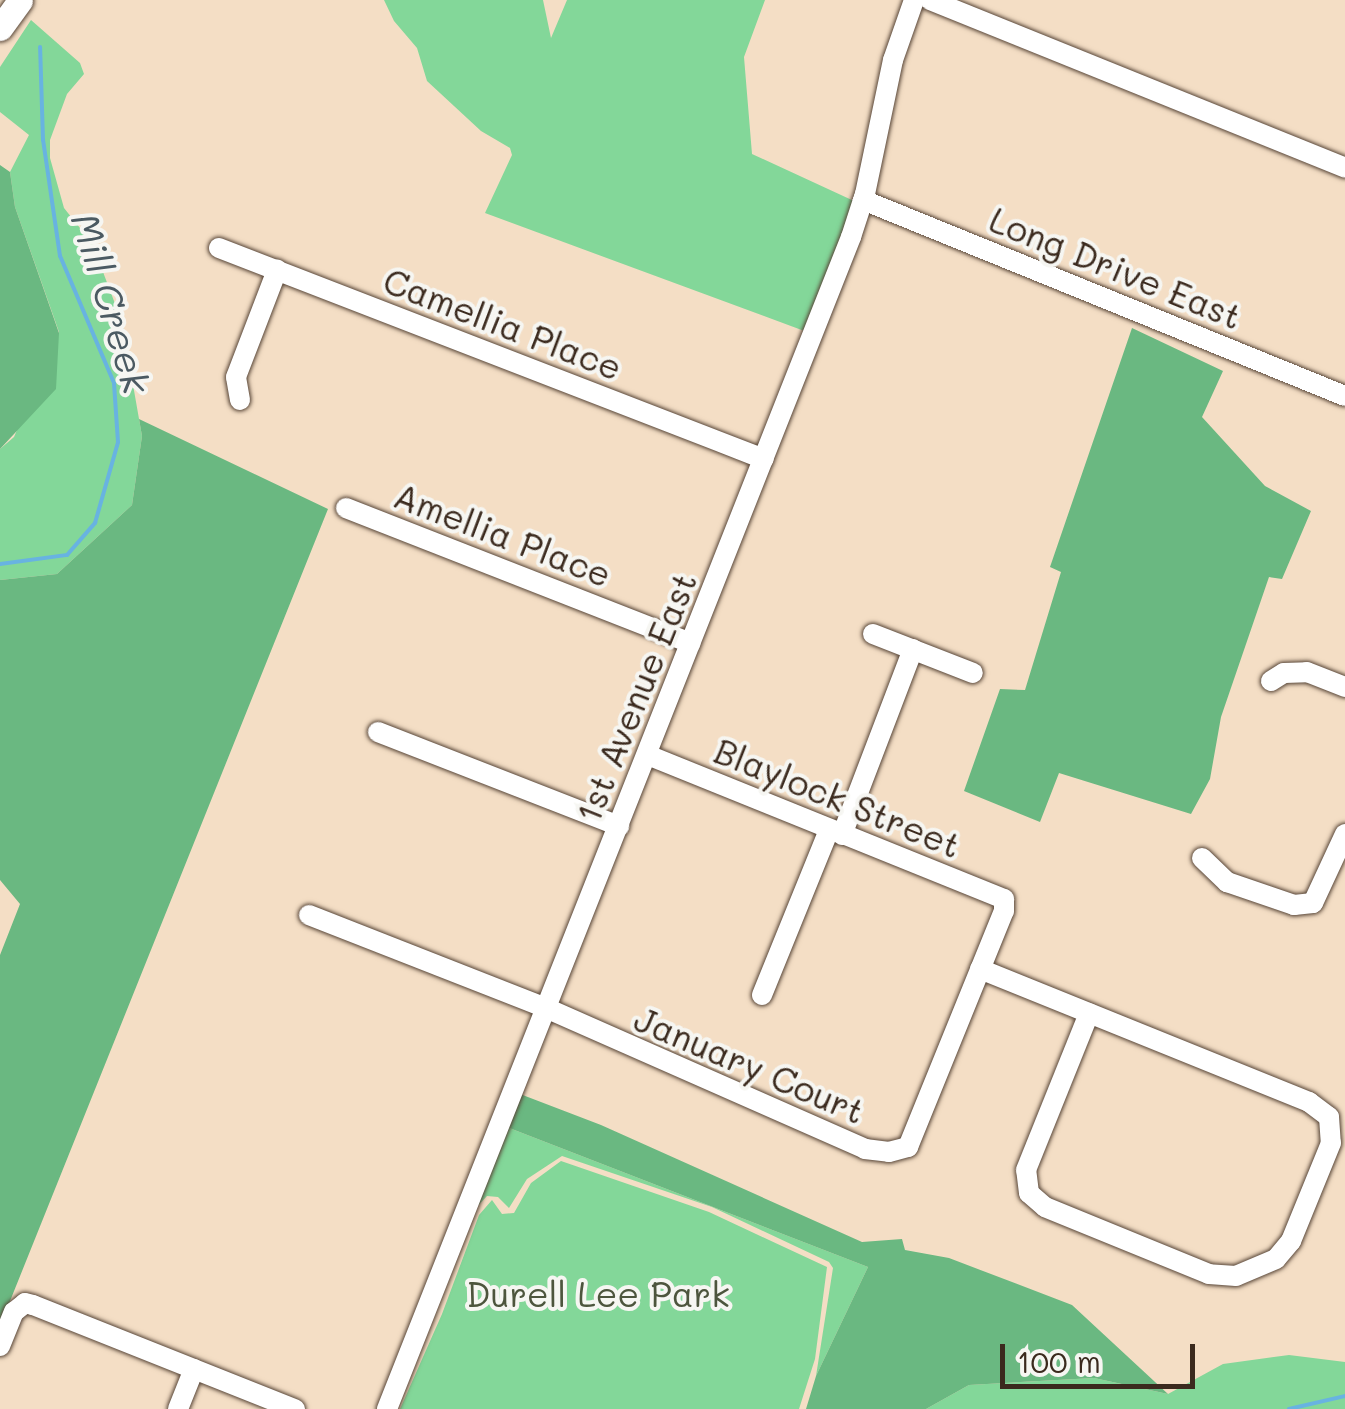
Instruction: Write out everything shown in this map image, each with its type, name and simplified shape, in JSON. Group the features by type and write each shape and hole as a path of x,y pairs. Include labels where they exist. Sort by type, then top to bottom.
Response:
{"main road":[{"path":"0,28 20,0"}],"street":[{"name":"1st Avenue East","path":"388,1409 863,200 893,60 914,0"},
{"path":"937,1 1345,168"},
{"name":"Long Drive East","path":"863,200 1345,396"},
{"name":"Camellia Place","path":"219,248 764,459"},
{"path":"240,400 236,377 277,270"},
{"name":"Amellia Place","path":"346,508 691,643"},
{"path":"873,634 973,673"},
{"path":"762,995 836,833 912,650"},
{"path":"1271,680 1284,673 1307,672 1345,687"},
{"path":"378,732 620,826"},
{"name":"Blaylock Street","path":"647,756 1004,899"},
{"path":"1202,858 1227,882 1294,905 1313,902 1345,834"},
{"name":"January Court","path":"546,1008 865,1149 889,1152 908,1147 1004,911 1004,899"},
{"path":"309,915 546,1008"},
{"path":"980,969 1337,1113 1331,1143 1292,1241 1276,1259 1236,1276 1208,1274 1045,1207 1029,1194 1026,1170 1090,1014"},
{"path":"0,1346 14,1312 25,1304 295,1409"},
{"path":"178,1409 194,1369"}],"green space":[{"path":"384,0 543,0 551,38 567,0 765,0 744,57 752,154 854,201 807,332 485,213 512,155 510,148 481,131 427,81 417,48 394,21"},
{"path":"31,20 80,63 84,74 67,94 50,140 50,158 64,208 92,243 122,322 142,436 132,505 57,574 0,580 0,449 14,437 59,332 15,207 10,172 29,135 0,112 0,67"},
{"path":"0,165 10,172 15,207 59,333 56,389 0,449"},
{"path":"1132,328 1223,371 1202,417 1265,486 1311,511 1282,579 1269,577 1221,717 1210,779 1191,814 1059,773 1040,822 964,791 1000,689 1025,690 1061,572 1050,567"},
{"path":"139,419 328,509 0,1326 0,955 20,904 0,880 0,580 57,574 132,505 142,436"},
{"path":"520,1094 601,1125 862,1242 902,1239 905,1250 949,1258 1072,1305 1168,1394 1094,1378 969,1385 926,1409 806,1409 816,1376 868,1267 507,1127"},
{"path":"507,1127 868,1267 816,1376 833,1268 829,1262 712,1207 562,1156 527,1179 509,1208 498,1197 487,1196 475,1209"},
{"name":"Durell Lee Park","path":"561,1161 709,1212 827,1267 815,1359 799,1409 400,1409 442,1314 479,1215 492,1200 502,1214 514,1213 531,1183"},
{"path":"1289,1355 1345,1362 1345,1409 926,1409 969,1385 1094,1378 1168,1394 1223,1364"}],"waterway":[{"name":"Mill Creek","path":"0,564 67,555 95,523 118,442 114,383 60,256 43,140 40,47"},
{"path":"1289,1409 1345,1396"}]}
